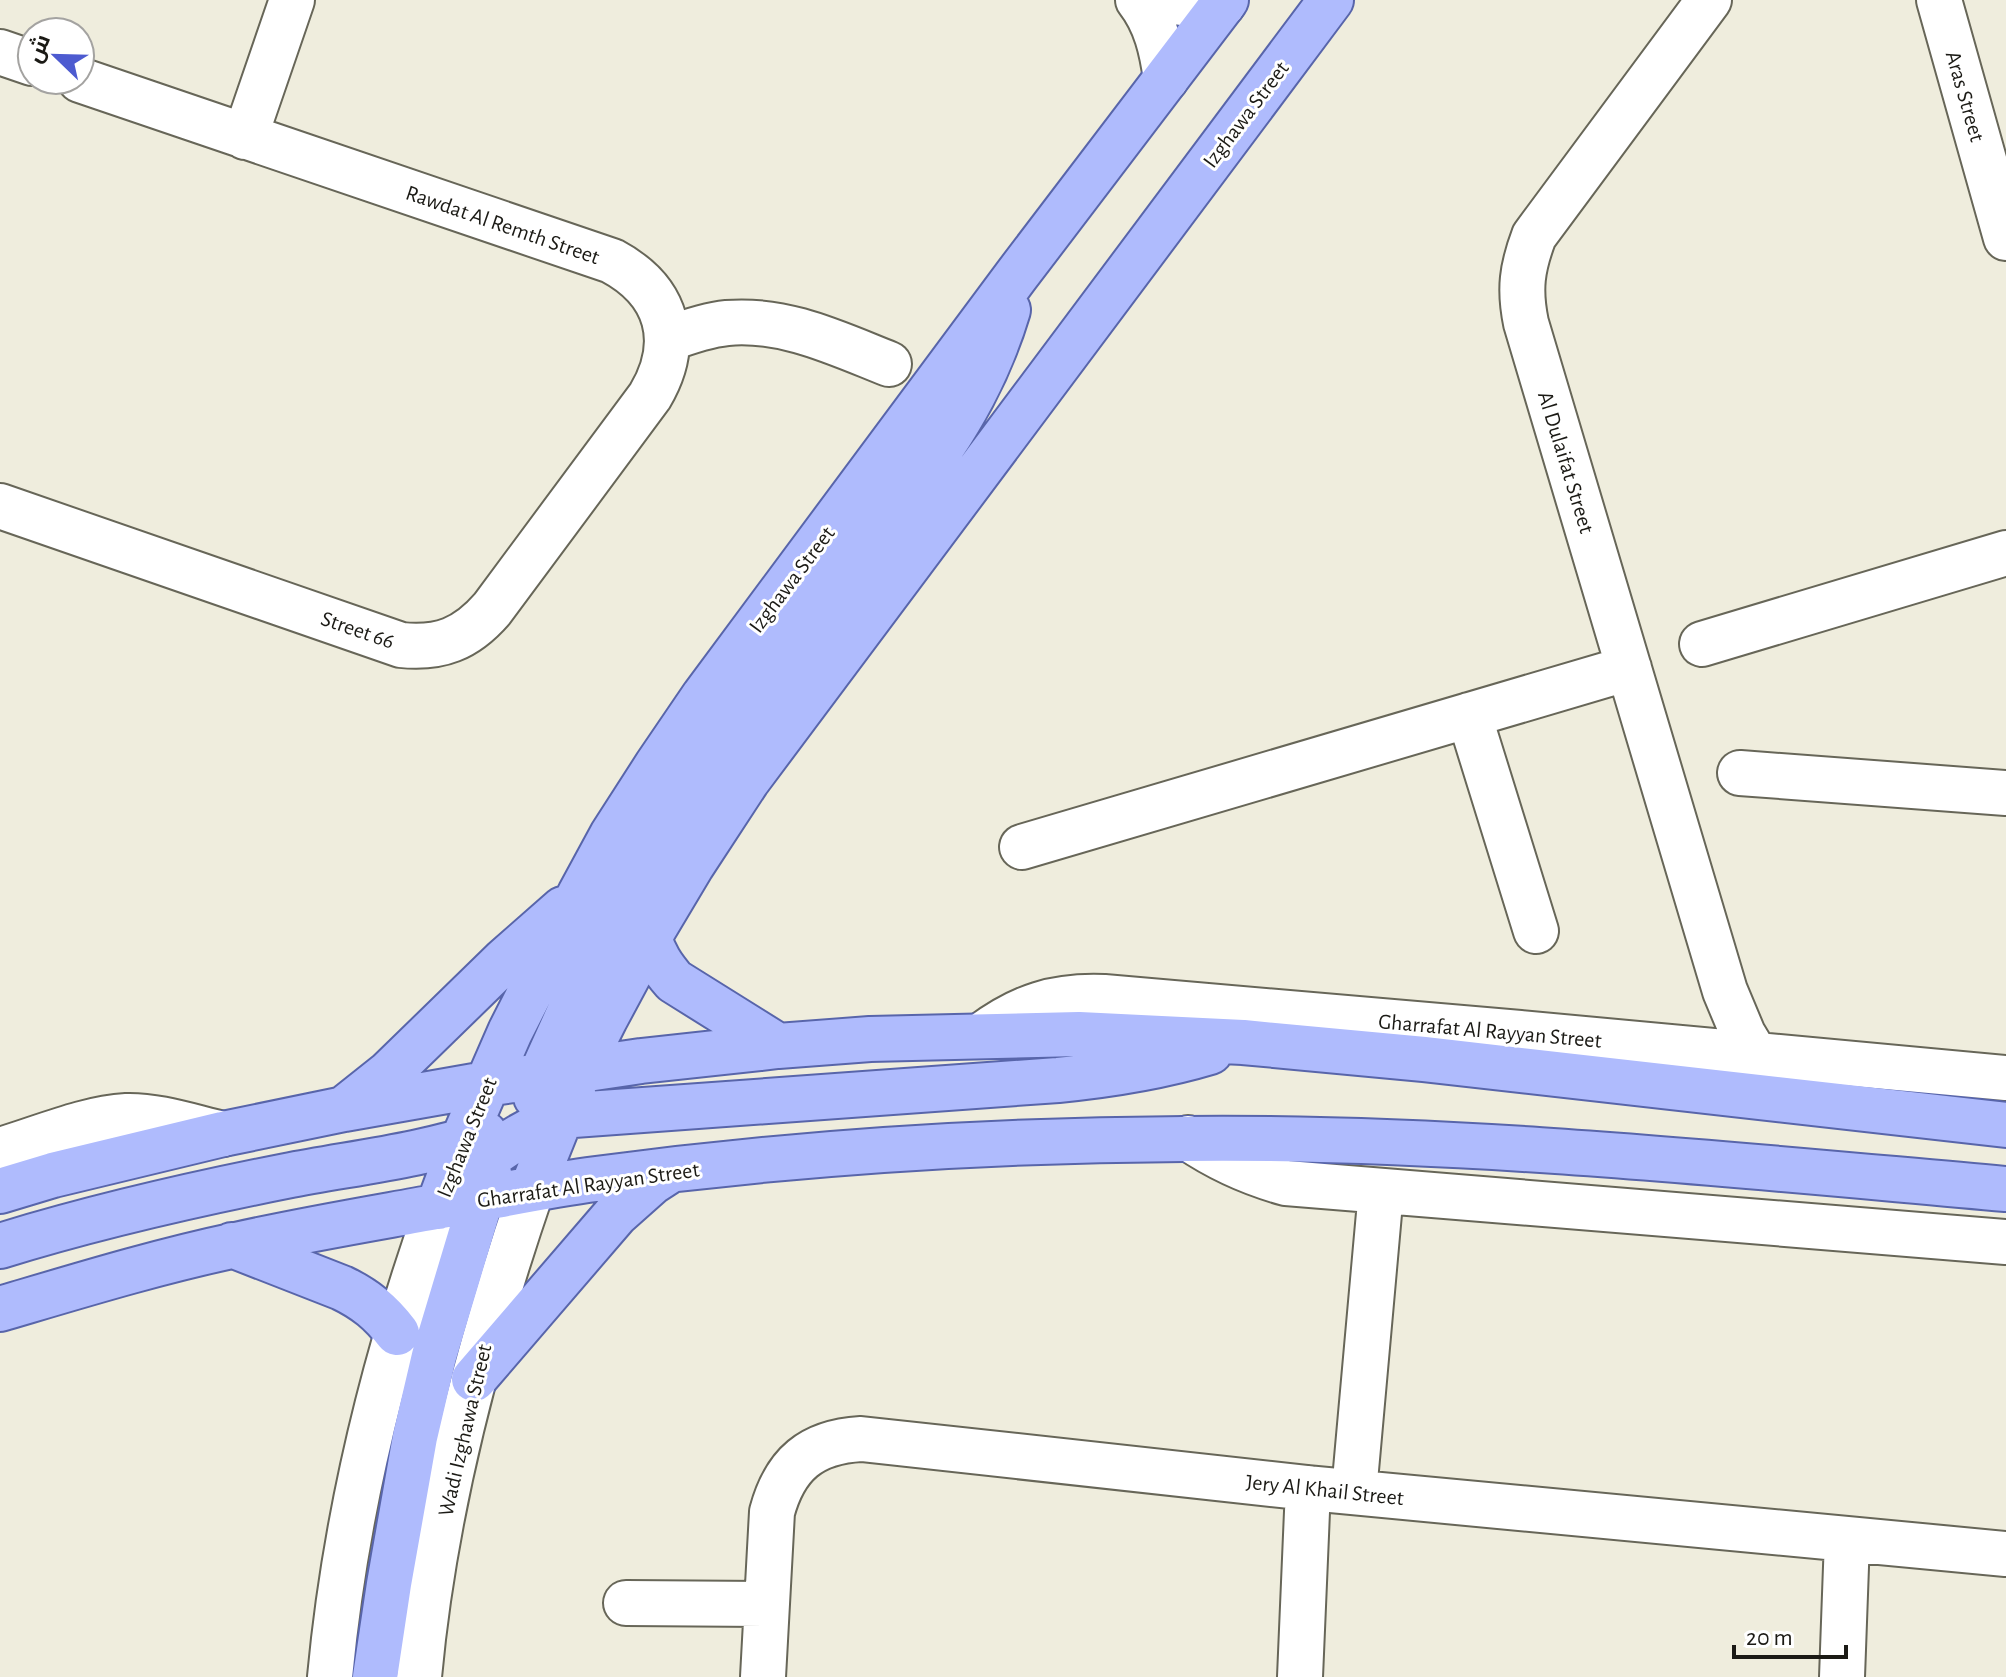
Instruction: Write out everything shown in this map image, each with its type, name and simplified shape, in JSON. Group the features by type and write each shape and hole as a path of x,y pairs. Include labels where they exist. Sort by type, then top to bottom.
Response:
{"main road":[{"name":"Izghawa Street","path":"438,1207 524,1116 649,937 747,781 1331,0"},
{"name":"Izghawa Street","path":"532,1189 524,1116 486,1084 612,835 704,696 1224,2"},
{"path":"375,1677 415,1437 434,1356 482,1198 524,1116 601,942 636,878 717,750 963,416 995,348 1016,276"},
{"path":"344,1109 389,1073 496,969 580,894"},
{"path":"649,937 654,953 674,981 778,1046"},
{"name":"Gharrafat Al Rayyan Street","path":"0,1191 223,1134 486,1084 524,1116 778,1046 982,1035 1079,1034 1243,1042 1424,1059 2006,1125"},
{"path":"0,1246 114,1214 524,1116 1105,1075 1152,1067 1243,1042"},
{"name":"Gharrafat Al Rayyan Street","path":"0,1309 232,1245 532,1189 671,1170 916,1148 1188,1138 1488,1146 2006,1189"},
{"path":"474,1379 616,1214 652,1182 671,1170"},
{"path":"232,1245 358,1295 386,1318 397,1333"}],"street":[{"path":"245,137 292,0"},
{"path":"1138,0 1155,30 1163,54 1166,79"},
{"path":"1161,0 1203,6 1224,2"},
{"name":"Al Dulaifat Street","path":"1709,0 1534,236 1521,279 1521,301 1719,968 1733,1012 1755,1054"},
{"name":"Aras Street","path":"1939,0 2006,238"},
{"name":"Rawdat Al Remth Street","path":"96,86 612,261 630,271 650,292 663,319 668,339"},
{"path":"668,339 726,323 757,322 788,326 889,364"},
{"name":"Street 66","path":"0,506 401,645 435,645 466,633 492,609 650,396 661,378 668,339"},
{"path":"1702,644 2006,553"},
{"path":"1022,847 1629,668"},
{"path":"1469,715 1536,931"},
{"path":"1740,773 2006,793"},
{"path":"1674,1047 1700,1010 1719,968"},
{"name":"Gharrafat Al Rayyan Street","path":"982,1035 1000,1022 1039,1003 1082,996 2006,1078"},
{"path":"0,1150 86,1124 126,1116 147,1117 223,1134"},
{"path":"1188,1138 1222,1160 1259,1176 1286,1183 2006,1242"},
{"name":"Wadi Izghawa Street","path":"419,1677 447,1496 474,1379 532,1189"},
{"path":"1354,1492 1381,1191"},
{"path":"330,1677 358,1488 397,1333 438,1207"},
{"name":"Jery Al Khail Street","path":"763,1677 772,1512 778,1492 788,1473 802,1458 840,1440 861,1439 1308,1488 2006,1554"},
{"path":"1300,1677 1308,1488"},
{"path":"1842,1677 1847,1539"},
{"path":"626,1603 766,1604"}]}
